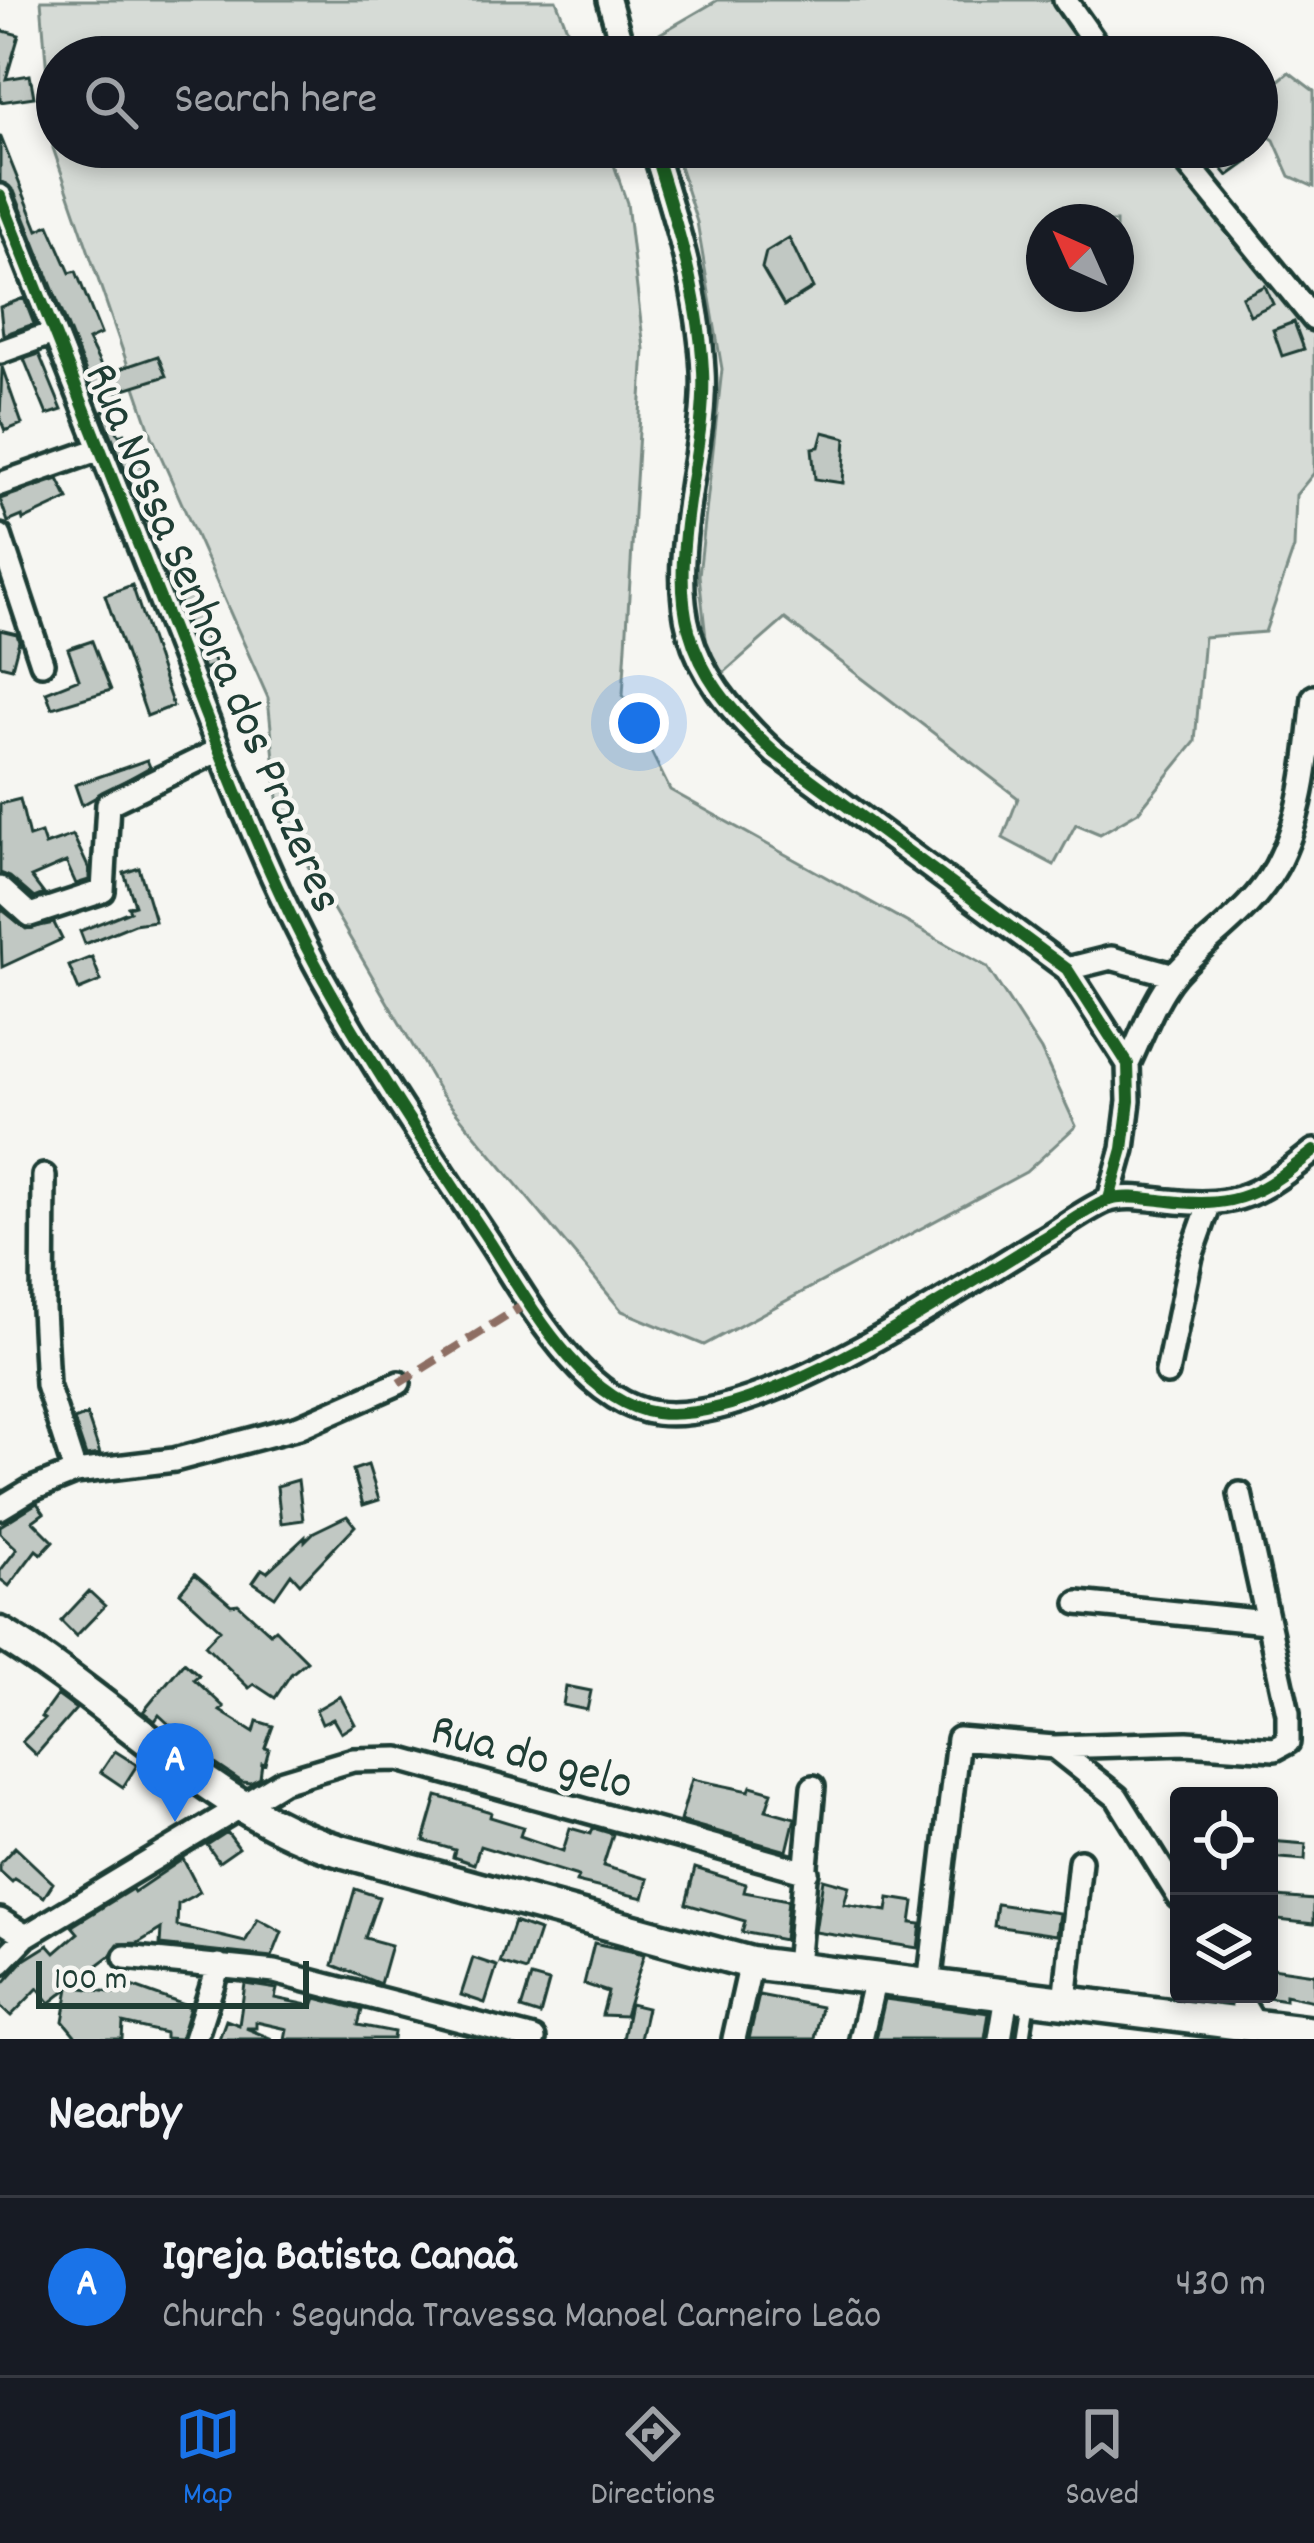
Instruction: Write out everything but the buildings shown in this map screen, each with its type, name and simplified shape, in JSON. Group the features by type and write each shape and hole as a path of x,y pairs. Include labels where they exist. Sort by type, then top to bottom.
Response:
{"main road":[{"path":"0,1634 62,1673 240,1805 285,1831 337,1850 751,1963 1314,2032"}],"street":[{"path":"609,0 620,36"},
{"path":"1065,0 1090,36"},
{"path":"659,168 693,282 704,375 683,588 687,633 704,674 732,713 775,753 1067,969 1128,1064"},
{"path":"1191,168 1314,319"},
{"name":"Rua Nossa Senhora dos Prazeres","path":"0,196 217,751 290,913 362,1044 549,1332 600,1386 625,1404 651,1412 725,1409 765,1394 896,1326 1109,1199"},
{"path":"0,352 53,333"},
{"path":"0,484 100,449"},
{"path":"0,536 7,579 42,663"},
{"path":"1314,697 1307,770 1276,867 1229,926 1174,976 1128,1064 1123,1149 1109,1199 1226,1204 1278,1180 1314,1151"},
{"path":"0,887 30,915 104,891 108,804 217,751"},
{"path":"1067,969 1111,958 1174,976"},
{"path":"44,1176 47,1385 75,1472"},
{"path":"1167,1373 1191,1256 1210,1204"},
{"path":"0,1508 75,1472 155,1463 299,1427 399,1383"},
{"path":"929,1986 958,1739 1054,1747 1171,1743 1275,1749 1288,1742 1288,1713 1240,1494"},
{"path":"1078,1603 1266,1622"},
{"path":"1054,1747 1118,1797 1178,1895"},
{"name":"Rua do gelo","path":"0,1963 26,1936 240,1805 283,1781 353,1760 399,1759 807,1872"},
{"path":"797,1967 813,1787"},
{"path":"1065,2002 1080,1861"},
{"path":"0,1920 26,1936"},
{"path":"125,1957 275,1972 534,2039"},
{"path":"734,2039 751,1963"},
{"path":"195,2039 219,1965"},
{"path":"861,2039 875,1978"},
{"path":"1000,2039 1018,1997"},
{"path":"1242,2003 1256,2026"}],"lane":[{"path":"1018,1997 1023,2039"}],"shaded area":[{"path":"41,0 556,0 570,36 44,36"},
{"path":"718,0 1057,0 1079,36 656,36"},
{"path":"1289,72 1314,91 1314,187 1290,176 1278,149 1278,81"},
{"path":"60,168 615,168 627,203 644,349 623,695 670,790 987,967 1041,1050 1076,1126 1026,1172 704,1345 622,1311 441,1094 280,818 268,698 152,436"},
{"path":"680,168 1184,168 1314,330 1314,473 1296,495 1294,548 1265,632 1204,637 1195,742 1138,812 1100,834 1076,824 1054,865 1003,838 1018,798 785,619 711,684 699,575 722,369 697,222"}],"marked path":[{"path":"399,1383 529,1302"}],"cycle path":[{"path":"659,168 685,258 701,342 702,412 683,565 689,631 700,661 742,720 775,753 1067,969 1128,1064 1123,1149 1109,1199"},
{"path":"0,196 225,765 301,936 382,1078 520,1291 559,1345 604,1390 629,1405 656,1413 699,1412 747,1399 853,1352 1106,1201 1129,1197 1193,1203 1232,1200 1279,1178 1314,1151"}],"place":[{"name":"Igreja Batista Canaã","path":"175,1822"}]}
